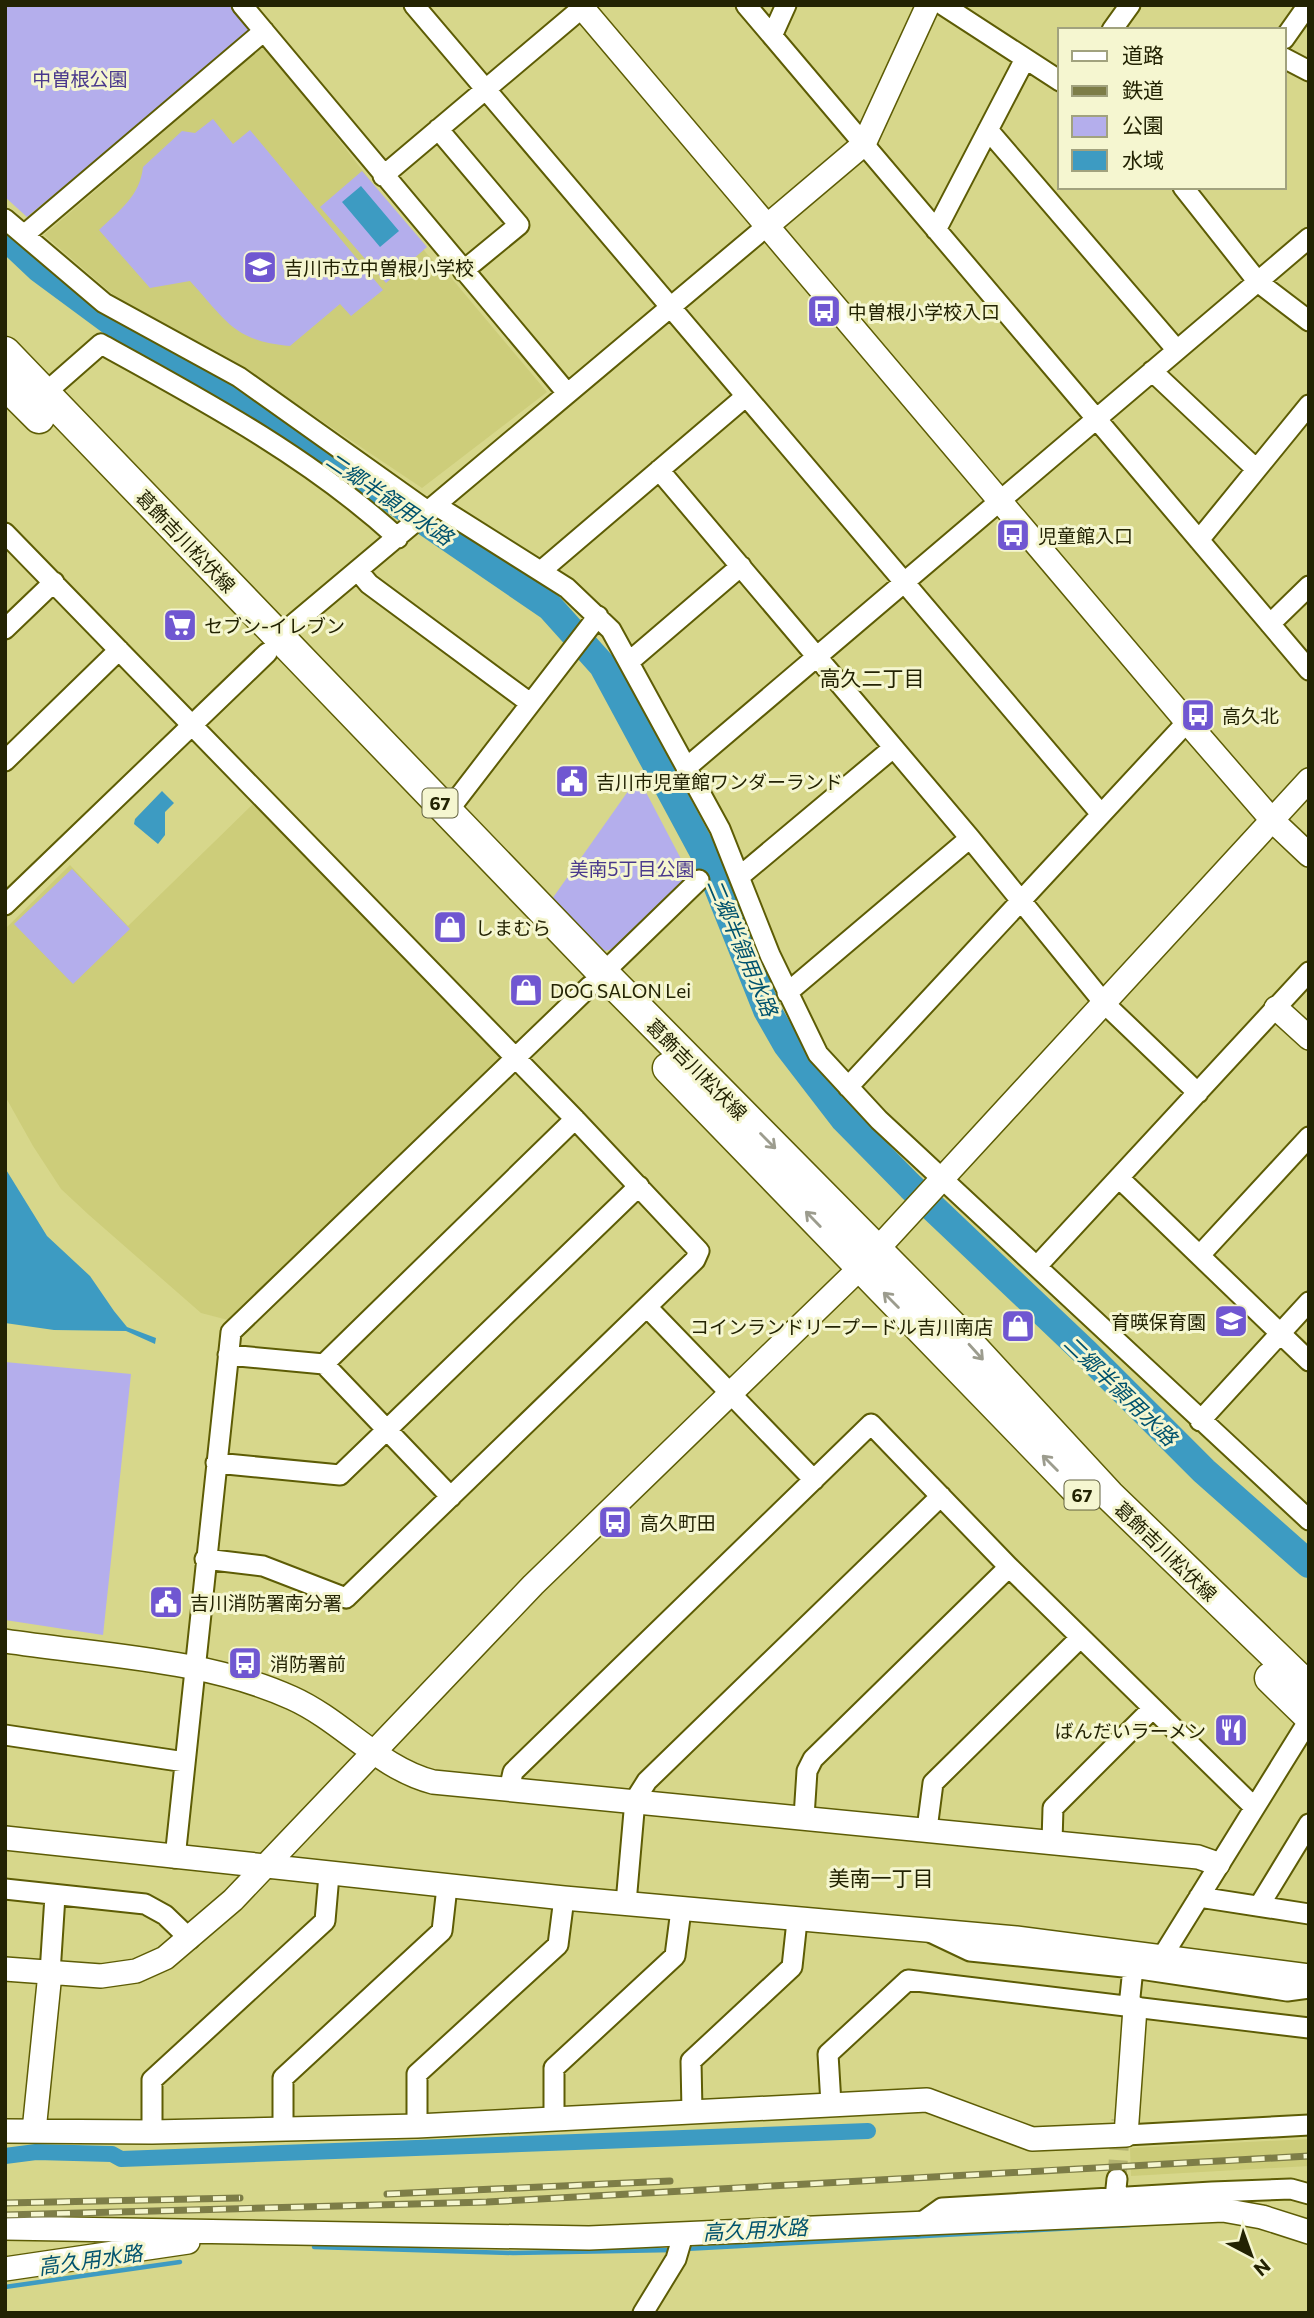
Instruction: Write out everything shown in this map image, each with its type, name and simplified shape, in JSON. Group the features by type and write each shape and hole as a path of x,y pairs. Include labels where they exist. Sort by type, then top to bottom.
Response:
{"main road":[{"name":"葛飾吉川松伏線","path":"5,352 273,645 596,980 869,1259 1309,1688"},
{"name":"葛飾吉川松伏線","path":"5,384 448,811 596,980"},
{"name":"葛飾吉川松伏線","path":"869,1259 1098,1511 1309,1718"}],"street":[{"path":"242,5 568,393"},
{"path":"414,5 1101,814"},
{"path":"746,5 1309,670"},
{"path":"772,36 786,5"},
{"path":"5,905 273,645 669,306 864,144 928,5"},
{"path":"943,5 1058,81"},
{"path":"1113,28 1129,5"},
{"path":"1286,36 1308,5"},
{"path":"383,176 581,7 1186,722 1272,820 1309,855"},
{"path":"23,235 264,32"},
{"path":"936,230 1025,59"},
{"path":"1286,59 1309,71"},
{"path":"438,129 519,225 463,271"},
{"path":"988,130 1177,349"},
{"path":"1185,189 1258,282 1309,321"},
{"path":"5,219 104,303 239,377 433,509 541,571 598,616 630,661 720,829 787,993 818,1054 940,1183 1038,1265 1200,1421 1309,1520"},
{"path":"686,768 1309,238"},
{"path":"44,394 101,344 257,434 402,534"},
{"path":"1152,371 1256,469"},
{"path":"541,571 745,397"},
{"path":"1199,540 1309,405"},
{"path":"659,470 1022,900 1104,1003 1198,1093"},
{"path":"5,533 575,1119 699,1251 695,1260 346,1598 263,1566 205,1559"},
{"path":"630,661 741,566"},
{"path":"358,571 369,583 530,703"},
{"path":"5,629 54,582"},
{"path":"1270,624 1309,586"},
{"path":"448,811 598,616"},
{"path":"5,761 119,650"},
{"path":"848,1087 1186,722"},
{"path":"739,877 893,748"},
{"path":"5,1969 101,1976 136,1971 165,1958 190,1939 267,1867 533,1585 869,1259 1309,779"},
{"path":"787,993 970,838"},
{"path":"175,1858 231,1332 699,880"},
{"path":"1038,1265 1309,972"},
{"path":"1276,1008 1309,1038"},
{"path":"324,1364 575,1119"},
{"path":"1200,1255 1309,1137"},
{"path":"1119,1178 1309,1361"},
{"path":"216,1463 340,1475 639,1186"},
{"path":"1200,1421 1309,1302"},
{"path":"647,1307 814,1480"},
{"path":"228,1354 324,1364 451,1497"},
{"path":"509,1790 513,1772 871,1424 1080,1638 1254,1807"},
{"path":"626,1903 635,1800 647,1781 941,1496"},
{"path":"804,1817 807,1771 813,1759 1009,1567"},
{"path":"927,1829 933,1783 1080,1638"},
{"path":"5,1640 195,1668 255,1683 328,1716 396,1769 415,1777 509,1790 635,1800 1198,1857 1218,1864"},
{"path":"1052,1842 1053,1808 1153,1709"},
{"path":"1162,1957 1309,1718"},
{"path":"5,1735 185,1762"},
{"path":"1259,1906 1309,1824"},
{"path":"5,1838 329,1875 681,1910 797,1921 922,1928 1309,1976"},
{"path":"152,2132 152,2080 325,1921 329,1875"},
{"path":"283,2130 283,2078 442,1931 447,1887"},
{"path":"5,1889 145,1904 165,1915 190,1939"},
{"path":"34,2131 55,1896"},
{"path":"1199,1897 1309,1914"},
{"path":"417,2126 417,2074 558,1945 564,1898"},
{"path":"554,2120 554,2068 675,1956 681,1910"},
{"path":"692,2111 691,2061 792,1967 797,1921"},
{"path":"922,1928 970,1951 1133,1968 1287,1991 1309,1988"},
{"path":"1126,2135 1133,1968"},
{"path":"831,2104 828,2054 908,1980 1132,2003 1309,2028"},
{"path":"5,2131 152,2132 417,2126 927,2100 1032,2138 1309,2124"},
{"path":"917,2226 943,2208 1116,2188 1291,2189 1309,2194"},
{"path":"5,2228 681,2246 917,2226 1223,2210 1262,2217 1309,2232"},
{"path":"5,2269 250,2233"},
{"path":"643,2313 681,2246"}],"shaded area":[{"name":"吉川市立中曽根小学校","path":"262,47 315,109 427,254 453,280 547,392 422,488 307,411 125,305 44,235"},
{"path":"254,803 496,1052 506,1051 228,1320 201,1313 89,1215 61,1189 33,1146 5,1096 5,929 70,865 128,926"},
{"path":"1309,2139 1309,2166 1131,2176 1130,2148"}],"green space":[{"name":"中曽根公園","path":"5,5 230,5 252,31 27,217 5,197"},
{"path":"213,119 233,144 250,130 383,290 351,316 340,304 290,346 243,334 222,317 190,281 150,288 99,230 133,195 143,167 182,131 195,133"},
{"path":"362,171 427,247 386,283 320,207"},
{"name":"美南5丁目公園","path":"638,777 691,878 616,948 605,951 552,899"},
{"path":"72,869 130,929 73,984 14,924"},
{"path":"5,1362 131,1374 103,1635 5,1620"}],"water":[{"path":"361,186 399,231 380,247 342,202"},
{"path":"162,791 174,803 165,812 165,835 158,844 134,824 135,819"},
{"path":"5,1168 47,1236 90,1276 127,1327 156,1338 155,1344 126,1331 54,1330 5,1323"}],"waterway":[{"name":"二郷半領用水路","path":"5,236 40,269 128,334 303,438 550,607 603,666 705,855 767,1010 787,1045 844,1119 1204,1471 1309,1564"},
{"path":"5,2156 36,2152 112,2154 121,2159 868,2131"},
{"name":"高久用水路","path":"685,2249 1130,2225"},
{"name":"高久用水路","path":"314,2247 513,2253 673,2250"},
{"name":"高久用水路","path":"5,2287 180,2262"}],"tunnel":[{"path":"1117,2179 1121,2120"}],"railway":[{"path":"5,2215 487,2202 1309,2156"},
{"path":"387,2194 670,2181"},
{"path":"5,2203 240,2198"}],"place":[{"name":"吉川市立中曽根小学校","path":"260,267"},
{"name":"中曽根小学校入口","path":"824,311"},
{"name":"児童館入口","path":"1013,535"},
{"name":"セブン-イレブン","path":"180,625"},
{"name":"高久北","path":"1198,715"},
{"name":"吉川市児童館ワンダーランド","path":"572,781"},
{"name":"しまむら","path":"450,927"},
{"name":"DOG SALON Lei","path":"526,990"},
{"name":"育暎保育園","path":"1231,1321"},
{"name":"コインランドリープードル吉川南店","path":"1018,1326"},
{"name":"高久町田","path":"615,1522"},
{"name":"吉川消防署南分署","path":"166,1602"},
{"name":"消防署前","path":"245,1663"},
{"name":"ばんだいラーメン","path":"1231,1730"}],"district":[{"name":"高久二丁目","path":"872,677"},
{"name":"美南一丁目","path":"881,1877"}]}
